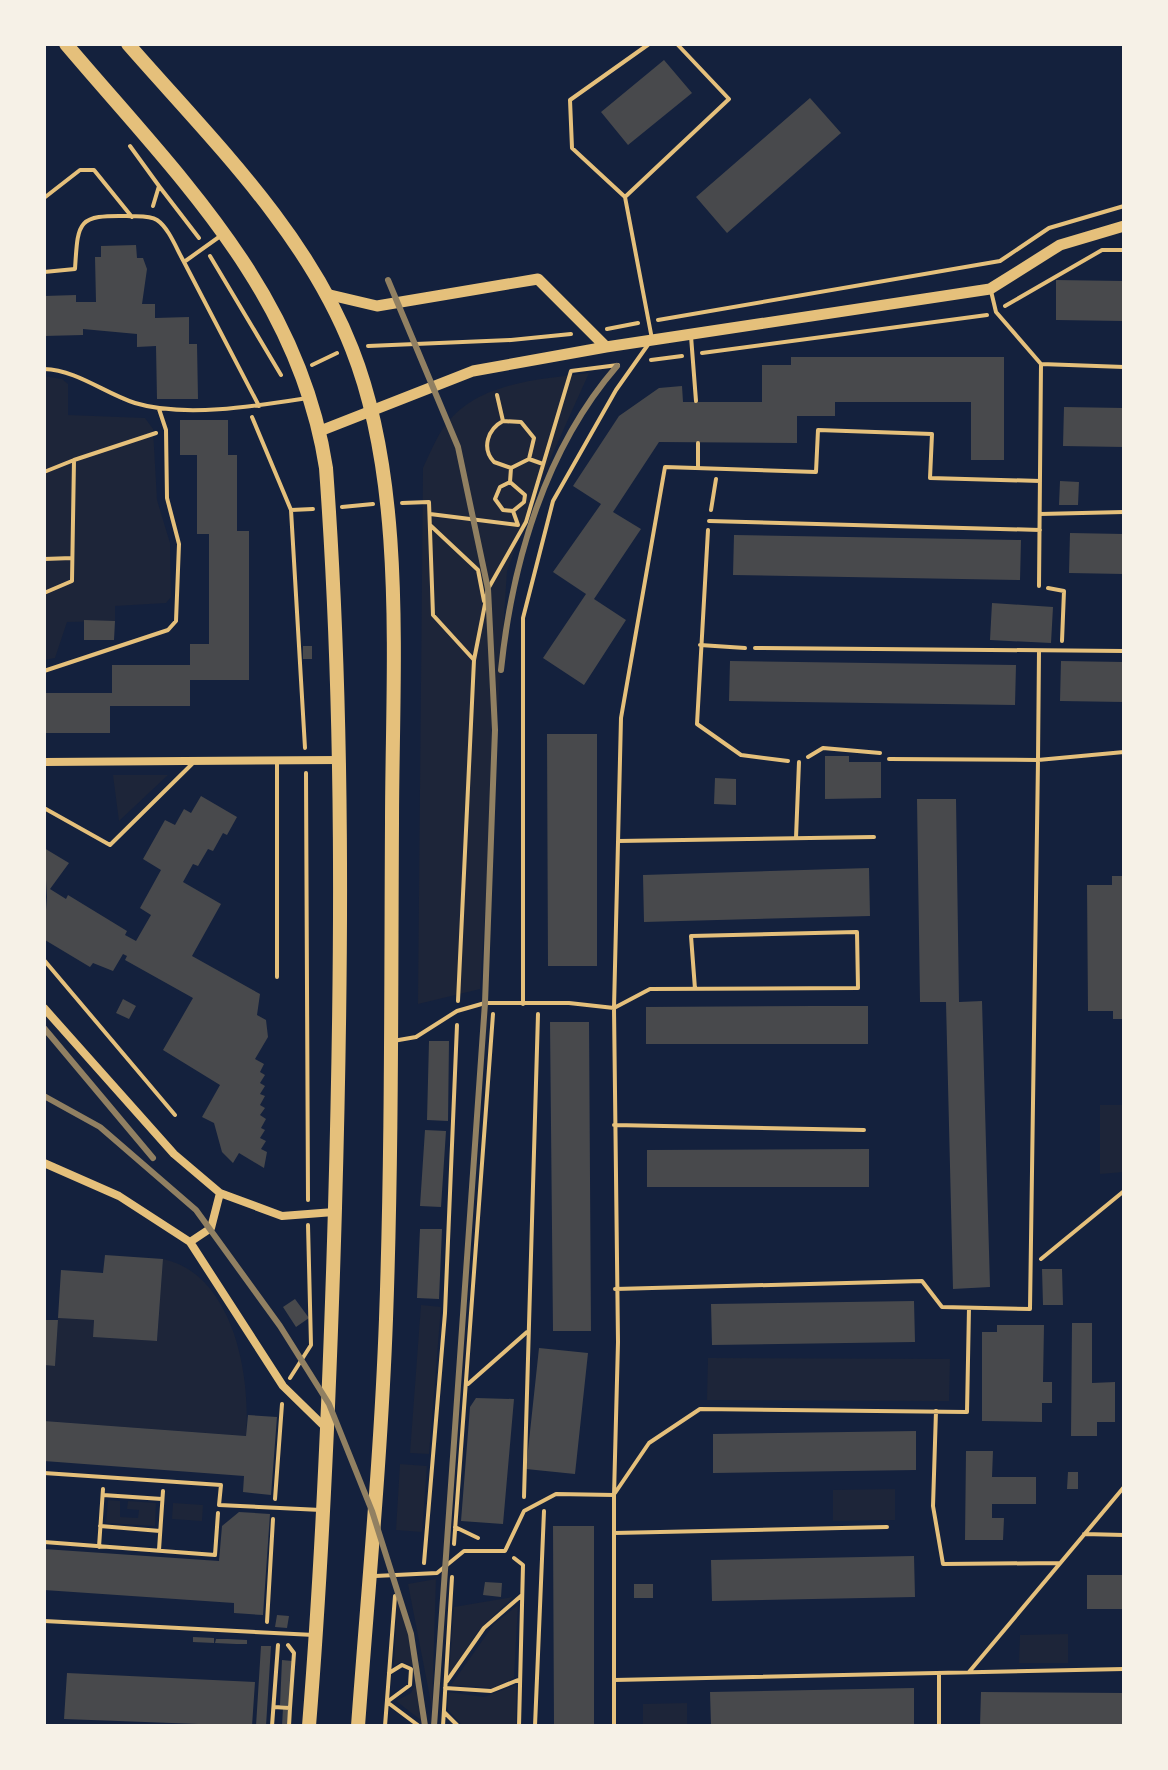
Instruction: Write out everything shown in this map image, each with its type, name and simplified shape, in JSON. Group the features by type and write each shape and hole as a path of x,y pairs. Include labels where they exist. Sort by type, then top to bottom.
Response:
{"main road":[{"path":"66,44 246,262 301,370 320,431 333,582 340,760 340,1039 328,1430 309,1726"},
{"path":"128,44 263,199 326,294 351,346 374,409 387,503 392,626 386,1322 358,1726"}],"street":[{"path":"320,431 473,371 652,339 990,289 1060,245 1124,226"},
{"path":"326,294 377,306 538,279 606,347"},
{"path":"44,762 340,760"},
{"path":"44,1008 174,1154 220,1193 282,1216 334,1212"},
{"path":"44,1163 119,1196 190,1242 283,1386 328,1430"},
{"path":"190,1242 211,1228 220,1193"}],"lane":[{"path":"523,1004 523,618 553,501 652,339 625,197 572,148 570,100 649,44"},
{"path":"625,197 729,99 677,44"},
{"path":"44,198 80,170 94,170 132,217"},
{"path":"44,272 75,269 77,235 84,222 95,216 149,217 159,221 184,262 259,406"},
{"path":"184,262 225,233"},
{"path":"990,289 996,312 1041,364 1039,586"},
{"path":"691,334 696,401"},
{"path":"1041,364 1124,367"},
{"path":"44,369 66,370 93,387 159,409 259,406 310,398"},
{"path":"44,671 168,630 176,621 179,544 167,498 166,430 159,409"},
{"path":"614,1726 614,1495 618,1342 614,1008 621,718 665,467 816,472 818,430 932,434 930,478 1040,481"},
{"path":"698,443 698,468"},
{"path":"1040,514 1124,512"},
{"path":"709,521 1040,530"},
{"path":"755,648 1124,651"},
{"path":"615,1289 922,1281 942,1307 1030,1309 1039,651"},
{"path":"889,759 1038,760 1124,752"},
{"path":"44,808 110,845 196,759"},
{"path":"277,760 277,977"},
{"path":"796,838 799,762"},
{"path":"618,841 874,837"},
{"path":"390,1041 416,1037 457,1011 494,1003 614,1008 650,989 695,989 858,988 857,932 691,936 695,989"},
{"path":"614,1125 864,1130"},
{"path":"44,1217 44,1243"},
{"path":"614,1495 649,1443 700,1409 967,1412 969,1308"},
{"path":"936,1411 933,1506 943,1564 1060,1563"},
{"path":"44,1473 221,1485 219,1505 323,1510"},
{"path":"969,1672 1124,1487"},
{"path":"368,1576 437,1573 464,1551 505,1551 524,1511 556,1494 614,1495"},
{"path":"614,1533 887,1527"},
{"path":"1084,1534 1124,1535"},
{"path":"44,1621 316,1635"},
{"path":"614,1680 1124,1669"},
{"path":"939,1673 939,1726"}],"path":[{"path":"125,139 205,247 281,376 351,346 511,340 592,331 1000,261 1049,228 1124,206"},
{"path":"149,217 159,186"},
{"path":"423,1574 445,1313 474,660 488,589 526,522 571,371 977,319 996,312 1102,250 1124,250"},
{"path":"497,395 503,421"},
{"path":"517,420 531,431 535,445 529,459 511,468 494,462 487,447 489,434 503,421 517,420"},
{"path":"44,472 166,430"},
{"path":"529,459 543,464"},
{"path":"44,593 72,581 74,460"},
{"path":"510,482 511,468"},
{"path":"718,469 709,521 697,724 741,755 799,762 823,748 877,751 889,759"},
{"path":"510,482 525,495 524,502 513,511 503,510 495,499 500,487 510,482"},
{"path":"430,514 518,525 513,511"},
{"path":"430,525 478,570 485,606"},
{"path":"44,559 72,558"},
{"path":"1039,586 1064,591 1062,652"},
{"path":"700,645 755,648"},
{"path":"44,960 175,1115"},
{"path":"443,1726 452,1561 494,1003"},
{"path":"524,1511 538,1004"},
{"path":"1030,1268 1124,1191"},
{"path":"466,1386 529,1330"},
{"path":"99,1547 104,1477"},
{"path":"159,1551 164,1481"},
{"path":"103,1495 162,1499"},
{"path":"535,1726 545,1500"},
{"path":"44,1542 215,1555 219,1505"},
{"path":"100,1526 160,1531"},
{"path":"519,1726 523,1565"},
{"path":"445,1686 484,1628 522,1595"},
{"path":"385,1726 395,1596"},
{"path":"278,1639 294,1653 289,1726"},
{"path":"387,1702 410,1685 413,1676 407,1665 389,1673"},
{"path":"445,1686 491,1691 518,1680"},
{"path":"387,1702 419,1726"},
{"path":"274,1707 290,1708"},
{"path":"444,1712 458,1726"}],"shaded area":[{"path":"589,373 539,484 507,571 480,989 418,1004 423,468 446,424 476,399 512,385"},
{"path":"44,376 62,379 68,384 68,415 145,418 153,429 157,500 170,543 171,597 166,603 115,606 115,621 67,622 55,658 44,660"},
{"path":"113,775 168,775 119,821"},
{"path":"1100,1105 1124,1105 1124,1172 1100,1174"},
{"path":"163,1259 187,1268 206,1284 233,1330 245,1384 246,1436 44,1421 44,1365 55,1366 58,1318 94,1320 93,1337 157,1341"},
{"path":"421,1305 441,1307 429,1454 410,1453"},
{"path":"708,1358 950,1359 949,1401 707,1400"},
{"path":"400,1464 427,1466 422,1532 396,1530"},
{"path":"895,1489 895,1520 833,1521 833,1490"},
{"path":"108,1500 120,1501 120,1517 138,1518 139,1510 127,1509 128,1501 156,1503 155,1526 106,1523"},
{"path":"173,1503 203,1505 202,1521 172,1519"},
{"path":"436,1579 432,1708 408,1584"},
{"path":"513,1597 479,1630 449,1675 454,1607"},
{"path":"397,1600 408,1633 413,1666 401,1662 394,1666"},
{"path":"518,1605 514,1678 493,1688 451,1685 494,1624"},
{"path":"1068,1634 1068,1663 1019,1663 1020,1635"},
{"path":"415,1684 422,1721 396,1701 411,1693"},
{"path":"516,1685 516,1726 463,1726 448,1710 448,1692 484,1697"},
{"path":"687,1703 687,1726 643,1726 643,1704"}],"building":[{"path":"664,60 692,93 628,145 601,112"},
{"path":"810,98 841,133 727,233 696,197"},
{"path":"136,245 137,258 143,258 147,269 142,304 155,304 155,318 189,317 189,344 197,344 198,399 157,399 156,346 137,347 137,334 83,329 83,335 44,336 44,296 76,295 76,302 96,302 95,257 101,257 101,246"},
{"path":"1056,280 1124,281 1124,321 1056,320"},
{"path":"791,357 1004,357 1004,460 971,460 971,402 835,402 835,416 797,416 797,443 659,442 613,512 641,529 594,599 626,620 584,685 543,658 586,594 553,572 601,504 573,486 619,416 659,388 682,386 683,402 762,402 762,365 791,365"},
{"path":"1064,407 1124,408 1124,447 1063,446"},
{"path":"180,420 228,420 228,455 237,455 237,531 249,531 249,680 190,680 190,706 110,706 110,733 44,733 44,693 112,693 112,665 190,665 190,644 209,644 209,534 197,534 197,455 180,455"},
{"path":"1060,481 1079,482 1078,505 1059,505"},
{"path":"1070,533 1124,534 1124,574 1069,573"},
{"path":"734,535 1021,540 1020,580 733,575"},
{"path":"992,603 1053,607 1051,643 990,640"},
{"path":"84,620 115,621 114,640 84,640"},
{"path":"303,646 312,646 312,659 303,659"},
{"path":"730,661 1016,665 1015,705 729,701"},
{"path":"1061,661 1124,662 1124,702 1060,701"},
{"path":"547,734 597,734 597,966 548,966"},
{"path":"825,756 849,756 849,762 881,762 881,798 825,799"},
{"path":"715,778 736,779 736,805 714,804"},
{"path":"201,796 237,817 213,851 208,849 198,866 193,864 183,882 221,904 192,956 260,994 257,1015 266,1020 268,1037 255,1059 264,1064 260,1072 265,1075 260,1083 265,1086 260,1094 265,1096 260,1105 265,1108 260,1115 266,1119 260,1138 266,1141 261,1149 267,1152 264,1168 239,1153 233,1163 222,1152 214,1123 202,1117 220,1085 163,1050 193,998 125,960 127,956 123,954 113,971 93,963 90,967 45,940 44,935 47,897 44,848 69,863 50,889 66,899 68,895 127,931 125,935 136,941 151,915 140,908 161,870 143,859 165,820 175,825 184,809 191,813"},
{"path":"917,799 956,799 959,1002 982,1001 990,1287 953,1289 946,1002 920,1002"},
{"path":"869,868 870,916 644,922 643,875"},
{"path":"1112,876 1124,876 1124,1019 1113,1019 1113,1011 1088,1011 1087,885 1112,885"},
{"path":"123,999 136,1006 129,1019 116,1013"},
{"path":"868,1006 868,1044 646,1044 646,1007"},
{"path":"550,1022 589,1022 591,1331 553,1331"},
{"path":"429,1041 449,1041 448,1121 427,1120"},
{"path":"425,1130 446,1131 441,1207 420,1206"},
{"path":"869,1149 869,1187 647,1187 647,1150"},
{"path":"420,1229 442,1229 439,1299 417,1298"},
{"path":"105,1255 163,1259 157,1341 93,1337 94,1320 58,1318 61,1270 103,1273"},
{"path":"1042,1269 1062,1269 1063,1305 1043,1305"},
{"path":"295,1299 309,1318 296,1327 283,1307"},
{"path":"914,1301 915,1342 712,1345 711,1304"},
{"path":"44,1320 58,1320 55,1366 44,1365"},
{"path":"1072,1323 1092,1323 1092,1383 1115,1382 1115,1422 1097,1422 1097,1436 1071,1436"},
{"path":"997,1325 1044,1325 1043,1382 1052,1382 1052,1403 1042,1403 1042,1422 982,1421 982,1332 997,1332"},
{"path":"539,1348 588,1353 575,1474 526,1469"},
{"path":"476,1398 514,1399 503,1524 461,1521 470,1407"},
{"path":"248,1415 277,1417 271,1495 243,1492 244,1476 44,1461 44,1421 246,1436"},
{"path":"916,1431 916,1470 713,1473 713,1434"},
{"path":"966,1451 993,1451 992,1477 1036,1477 1036,1504 992,1504 992,1518 1004,1518 1003,1540 965,1540"},
{"path":"1068,1472 1078,1472 1078,1489 1067,1489"},
{"path":"239,1512 270,1514 263,1615 234,1613 234,1603 44,1590 44,1549 219,1561 222,1526"},
{"path":"553,1526 594,1526 594,1726 554,1726"},
{"path":"914,1556 915,1597 712,1601 711,1560"},
{"path":"1087,1575 1124,1575 1124,1609 1087,1609"},
{"path":"485,1582 502,1583 501,1597 483,1595"},
{"path":"634,1584 653,1584 653,1598 634,1598"},
{"path":"277,1615 289,1616 287,1628 275,1627"},
{"path":"193,1637 214,1638 214,1643 193,1642"},
{"path":"216,1639 247,1640 247,1644 215,1643"},
{"path":"261,1646 271,1646 266,1726 256,1726"},
{"path":"282,1660 292,1661 289,1706 280,1705"},
{"path":"67,1673 255,1682 252,1726 64,1719"},
{"path":"914,1688 914,1726 711,1726 710,1692"},
{"path":"981,1692 1124,1693 1124,1726 980,1726"},
{"path":"283,1708 289,1708 288,1726 282,1726"}],"railway":[{"path":"388,280 458,447 488,589 495,730 485,1003 434,1726"},
{"path":"501,670 514,589 536,509 570,433 617,366"},
{"path":"44,1028 153,1158"},
{"path":"44,1096 100,1127 196,1210 280,1326 329,1404 372,1511 411,1634 425,1726"}]}
